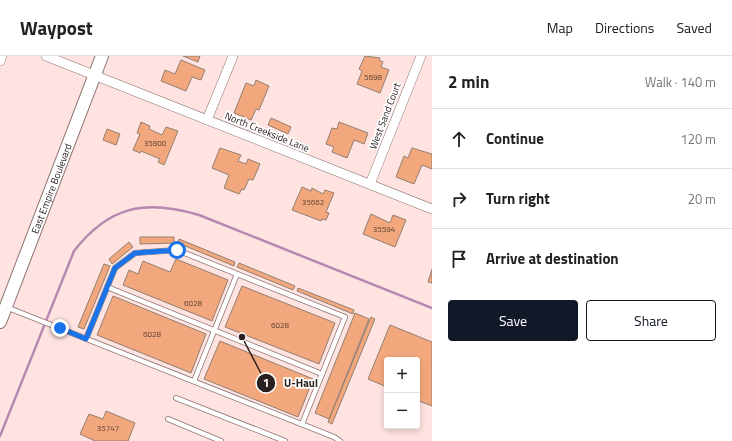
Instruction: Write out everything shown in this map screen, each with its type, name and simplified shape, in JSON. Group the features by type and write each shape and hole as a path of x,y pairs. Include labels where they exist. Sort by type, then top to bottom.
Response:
{"street":[{"path":"0,61 2,56"},
{"name":"North Creekside Lane","path":"46,56 432,208"},
{"name":"East Empire Boulevard","path":"0,322 102,56"},
{"path":"207,120 233,56"},
{"name":"West Sand Court","path":"370,184 421,56"}],"lane":[{"path":"86,339 115,268 135,253 177,250 345,317 302,424"},
{"path":"194,381 237,274"},
{"path":"107,287 322,374"},
{"path":"6,307 302,424 340,441"},
{"path":"176,398 285,441"},
{"path":"168,419 222,441"}],"building":[{"path":"183,56 200,56 198,62"},
{"path":"365,56 380,58 379,60 383,62 381,67 389,70 380,93 357,84 362,71 359,69"},
{"path":"181,60 205,70 201,80 192,77 186,91 161,81 165,70 175,74"},
{"path":"256,80 269,86 259,110 256,109 251,120 234,113 246,83 254,86"},
{"path":"271,118 291,127 288,134 268,125"},
{"path":"141,122 150,126 149,129 162,135 166,127 178,131 164,165 158,162 160,159 141,151 140,153 133,150 140,134 137,133"},
{"path":"339,122 368,133 364,144 354,140 347,158 332,152 334,147 326,144 332,128 337,129"},
{"path":"107,129 120,134 116,145 103,140"},
{"path":"220,148 241,155 238,161 246,164 248,159 260,164 253,180 249,179 244,190 242,189 239,194 224,188 229,175 212,168"},
{"path":"412,148 432,154 432,169 422,165 414,184 396,177 404,156 408,158"},
{"path":"302,187 311,191 312,188 323,194 325,190 334,193 326,212 329,213 326,220 322,219 321,221 292,210"},
{"path":"371,214 390,223 393,215 406,220 395,247 363,234"},
{"path":"140,237 174,237 174,243 140,244"},
{"path":"179,239 235,262 234,266 178,243"},
{"path":"129,242 133,247 112,264 109,259"},
{"path":"176,259 228,280 212,321 123,285 129,270 138,274 143,261 170,272"},
{"path":"239,263 295,286 293,290 237,267"},
{"path":"104,264 110,266 84,329 78,327"},
{"path":"432,269 432,283 428,282"},
{"path":"242,286 335,323 319,364 225,327"},
{"path":"298,288 354,310 353,314 297,291"},
{"path":"113,296 206,334 191,373 97,335"},
{"path":"355,313 369,319 329,419 315,413"},
{"path":"371,317 375,319 332,424 328,422"},
{"path":"390,325 432,342 432,406 420,401 420,357 384,357 384,386 368,379"},
{"path":"220,341 313,379 298,417 204,379"},
{"path":"106,411 135,423 128,441 95,441 80,434 89,414 103,419"}],"waterway":[{"path":"0,436 74,251 87,236 101,224 129,210 145,207 162,208 180,210 199,215 432,308"}],"place":[{"name":"U-Haul","path":"242,337"}],"route":[{"path":"60,328 86,339 115,268 135,253 177,250"}]}
